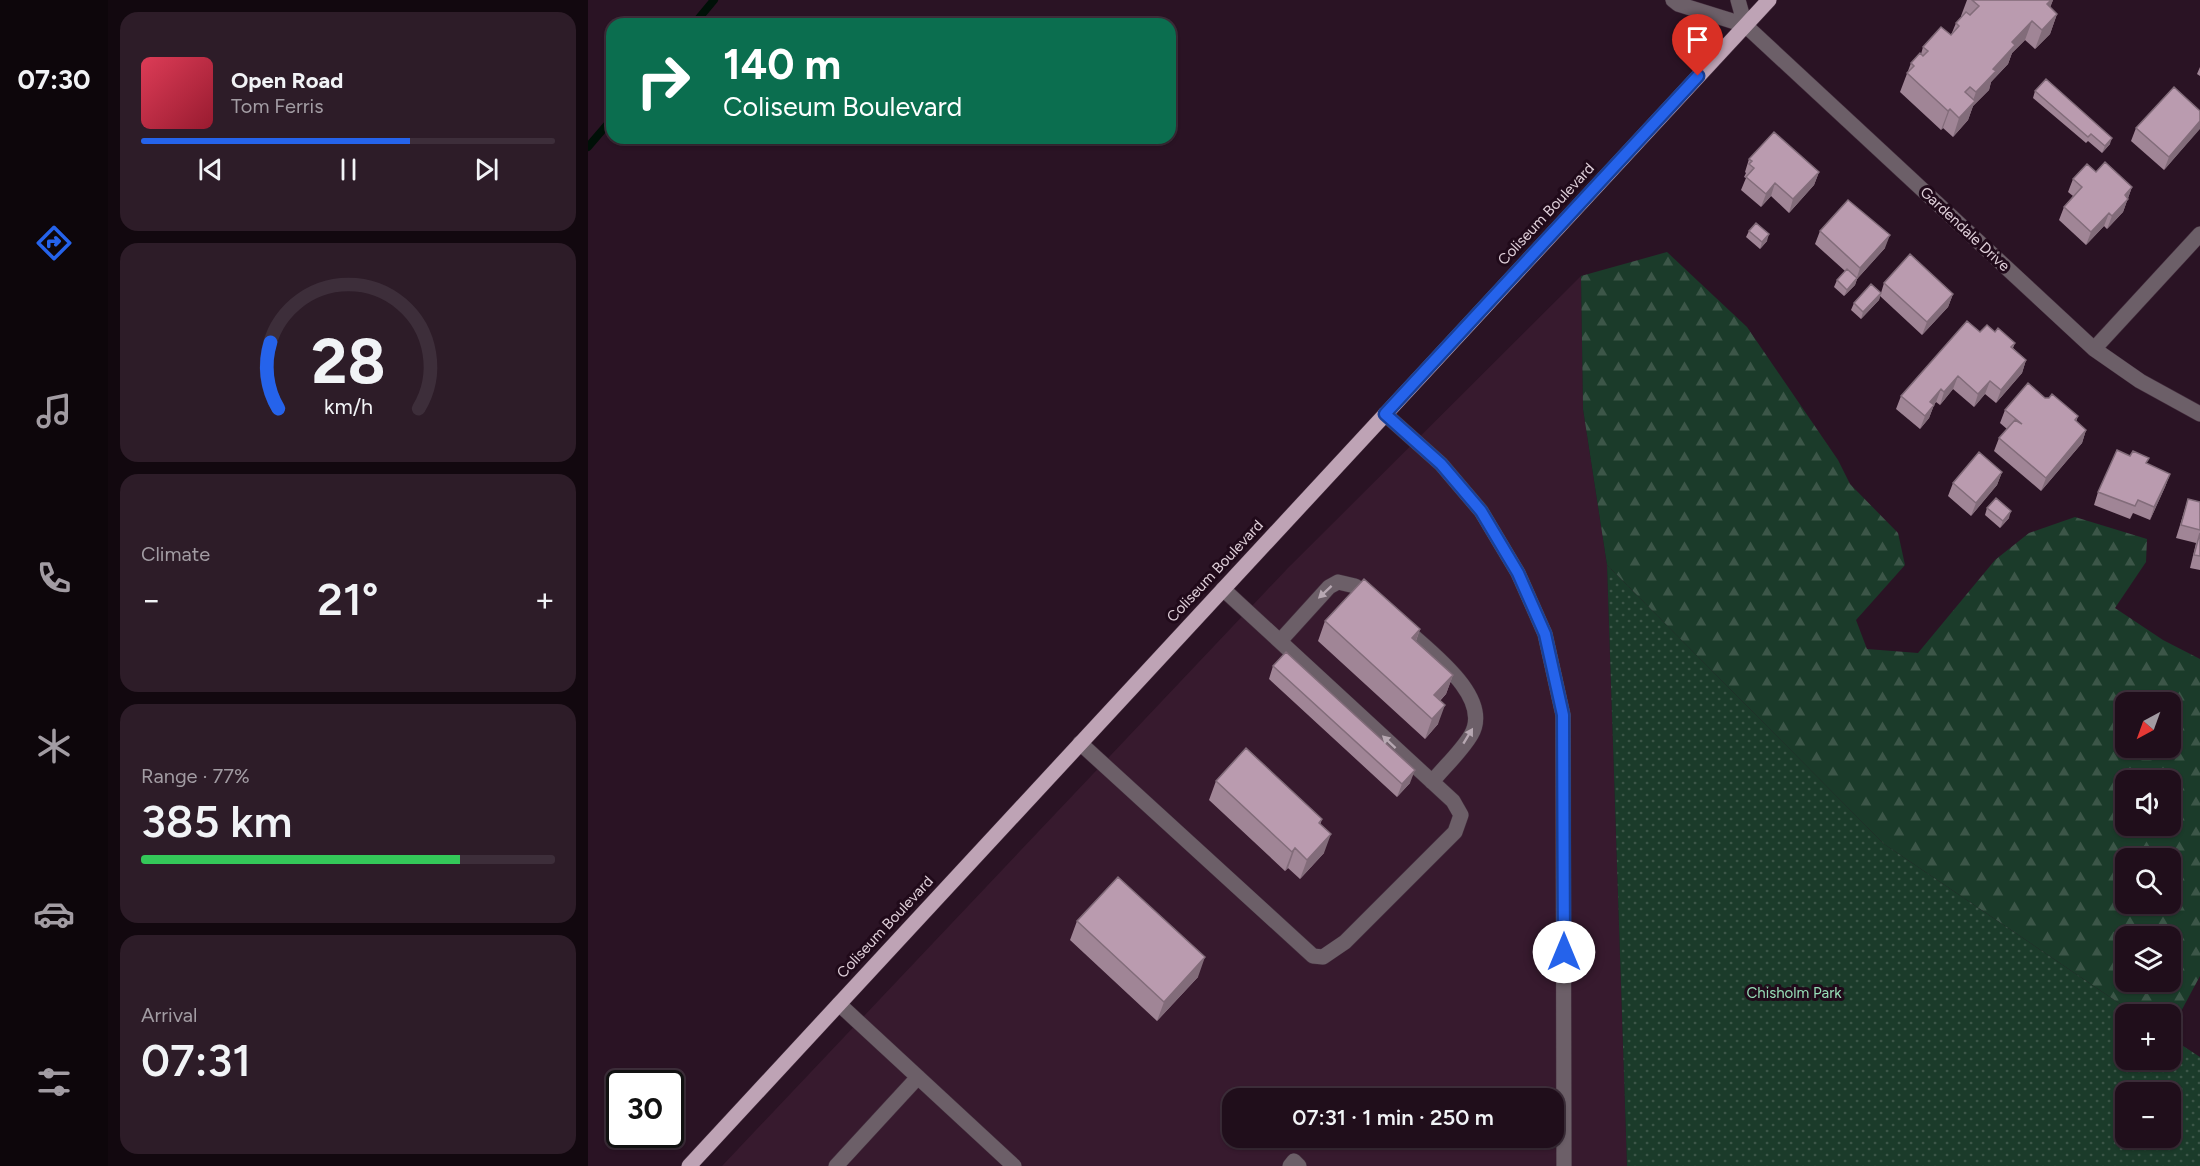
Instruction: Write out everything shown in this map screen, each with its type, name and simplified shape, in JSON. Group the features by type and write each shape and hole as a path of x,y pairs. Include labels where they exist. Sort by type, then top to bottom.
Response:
{"main road":[{"name":"Coliseum Boulevard","path":"689,1166 1769,0"}],"street":[{"path":"1673,0 1678,4 1745,25"},
{"path":"1738,0 1745,25"},
{"name":"Gardendale Drive","path":"1745,25 2094,349 2140,381 2200,414"},
{"path":"2094,349 2200,234"},
{"path":"1385,414 1441,464 1481,511 1518,573 1545,634 1563,715 1564,1166"},
{"path":"1280,641 1329,587 1338,582 1355,586 1388,613 1462,683 1473,700 1476,710 1472,734 1432,782"},
{"path":"1080,743 1313,956 1323,957 1345,942 1455,832 1461,815 1453,801 1223,589"},
{"path":"839,1004 1014,1166"},
{"path":"836,1166 918,1077"},
{"path":"1290,1166 1294,1161 1299,1166"}],"shaded area":[{"path":"1581,276 1583,409 1607,565 1627,1166 722,1166 1287,569"}],"green space":[{"path":"1667,252 1747,327 1838,460 1850,484 1898,533 1905,565 1856,620 1867,649 1918,653 1995,560 2029,533 2075,517 2147,539 2146,562 2115,608 2163,640 2200,659 2200,976 2181,1011 2181,1004 2120,1004 1884,844 1607,565 1583,409 1581,276"},
{"name":"Chisholm Park","path":"1607,565 1884,844 2120,1004 2115,1004 2115,1070 2181,1070 2181,1045 2200,1057 2200,1166 1627,1166"}],"building":[{"path":"1972,0 2051,0 2047,4 2057,14 2042,30 2032,21 2012,42 2015,45 1993,69 1996,71 1976,92 1970,87 1965,92 1975,101 1959,118 1950,109 1948,111 1907,73 1914,66 1911,63 1920,53 1923,56 1928,51 1923,47 1941,27 1951,35 1959,26 1956,23 1966,12 1970,15 1979,6"},
{"path":"2046,79 2112,138 2105,146 2091,134 2088,137 2035,91"},
{"path":"2174,87 2200,111 2200,121 2169,157 2136,128"},
{"path":"1774,132 1819,172 1793,199 1775,183 1766,194 1746,177 1754,168 1749,164 1752,161 1749,159"},
{"path":"2105,162 2132,187 2125,195 2128,199 2112,216 2109,213 2091,232 2064,207 2082,187 2073,179 2087,164 2096,172"},
{"path":"1848,200 1890,235 1860,268 1820,231"},
{"path":"1756,223 1769,234 1762,242 1749,231"},
{"path":"1910,254 1953,294 1927,322 1884,283"},
{"path":"1847,269 1857,278 1847,290 1837,280"},
{"path":"1871,284 1881,293 1863,312 1854,303"},
{"path":"1967,321 1980,332 1987,325 1995,332 1998,328 2015,343 2011,347 2026,360 2001,390 1990,381 1978,394 1958,376 1944,392 1941,389 1930,402 1934,405 1925,416 1901,396"},
{"path":"2028,383 2045,398 2049,398 2052,394 2078,416 2075,420 2086,430 2046,478 1999,438 2015,420 2022,424 2005,410"},
{"path":"2117,450 2130,456 2133,451 2149,458 2146,463 2170,474 2154,507 2138,500 2135,506 2098,492"},
{"path":"1979,452 2002,472 1976,503 1953,483"},
{"path":"1996,498 2011,511 2003,521 1987,508"},
{"path":"2188,499 2200,502 2200,530 2181,525"},
{"path":"2200,533 2200,556 2194,555"},
{"path":"1364,579 1420,629 1412,638 1453,675 1434,695 1445,705 1432,719 1325,621"},
{"path":"1286,652 1415,770 1402,784 1273,666"},
{"path":"1246,748 1322,819 1319,823 1331,834 1307,860 1295,848 1292,852 1216,781"},
{"path":"1118,877 1205,957 1164,1002 1077,921"}],"waterway":[{"path":"699,18 714,0"},
{"path":"588,147 606,126"}],"route":[{"path":"1564,952 1563,715 1545,634 1518,573 1481,511 1441,464 1385,414 1698,76"}]}
